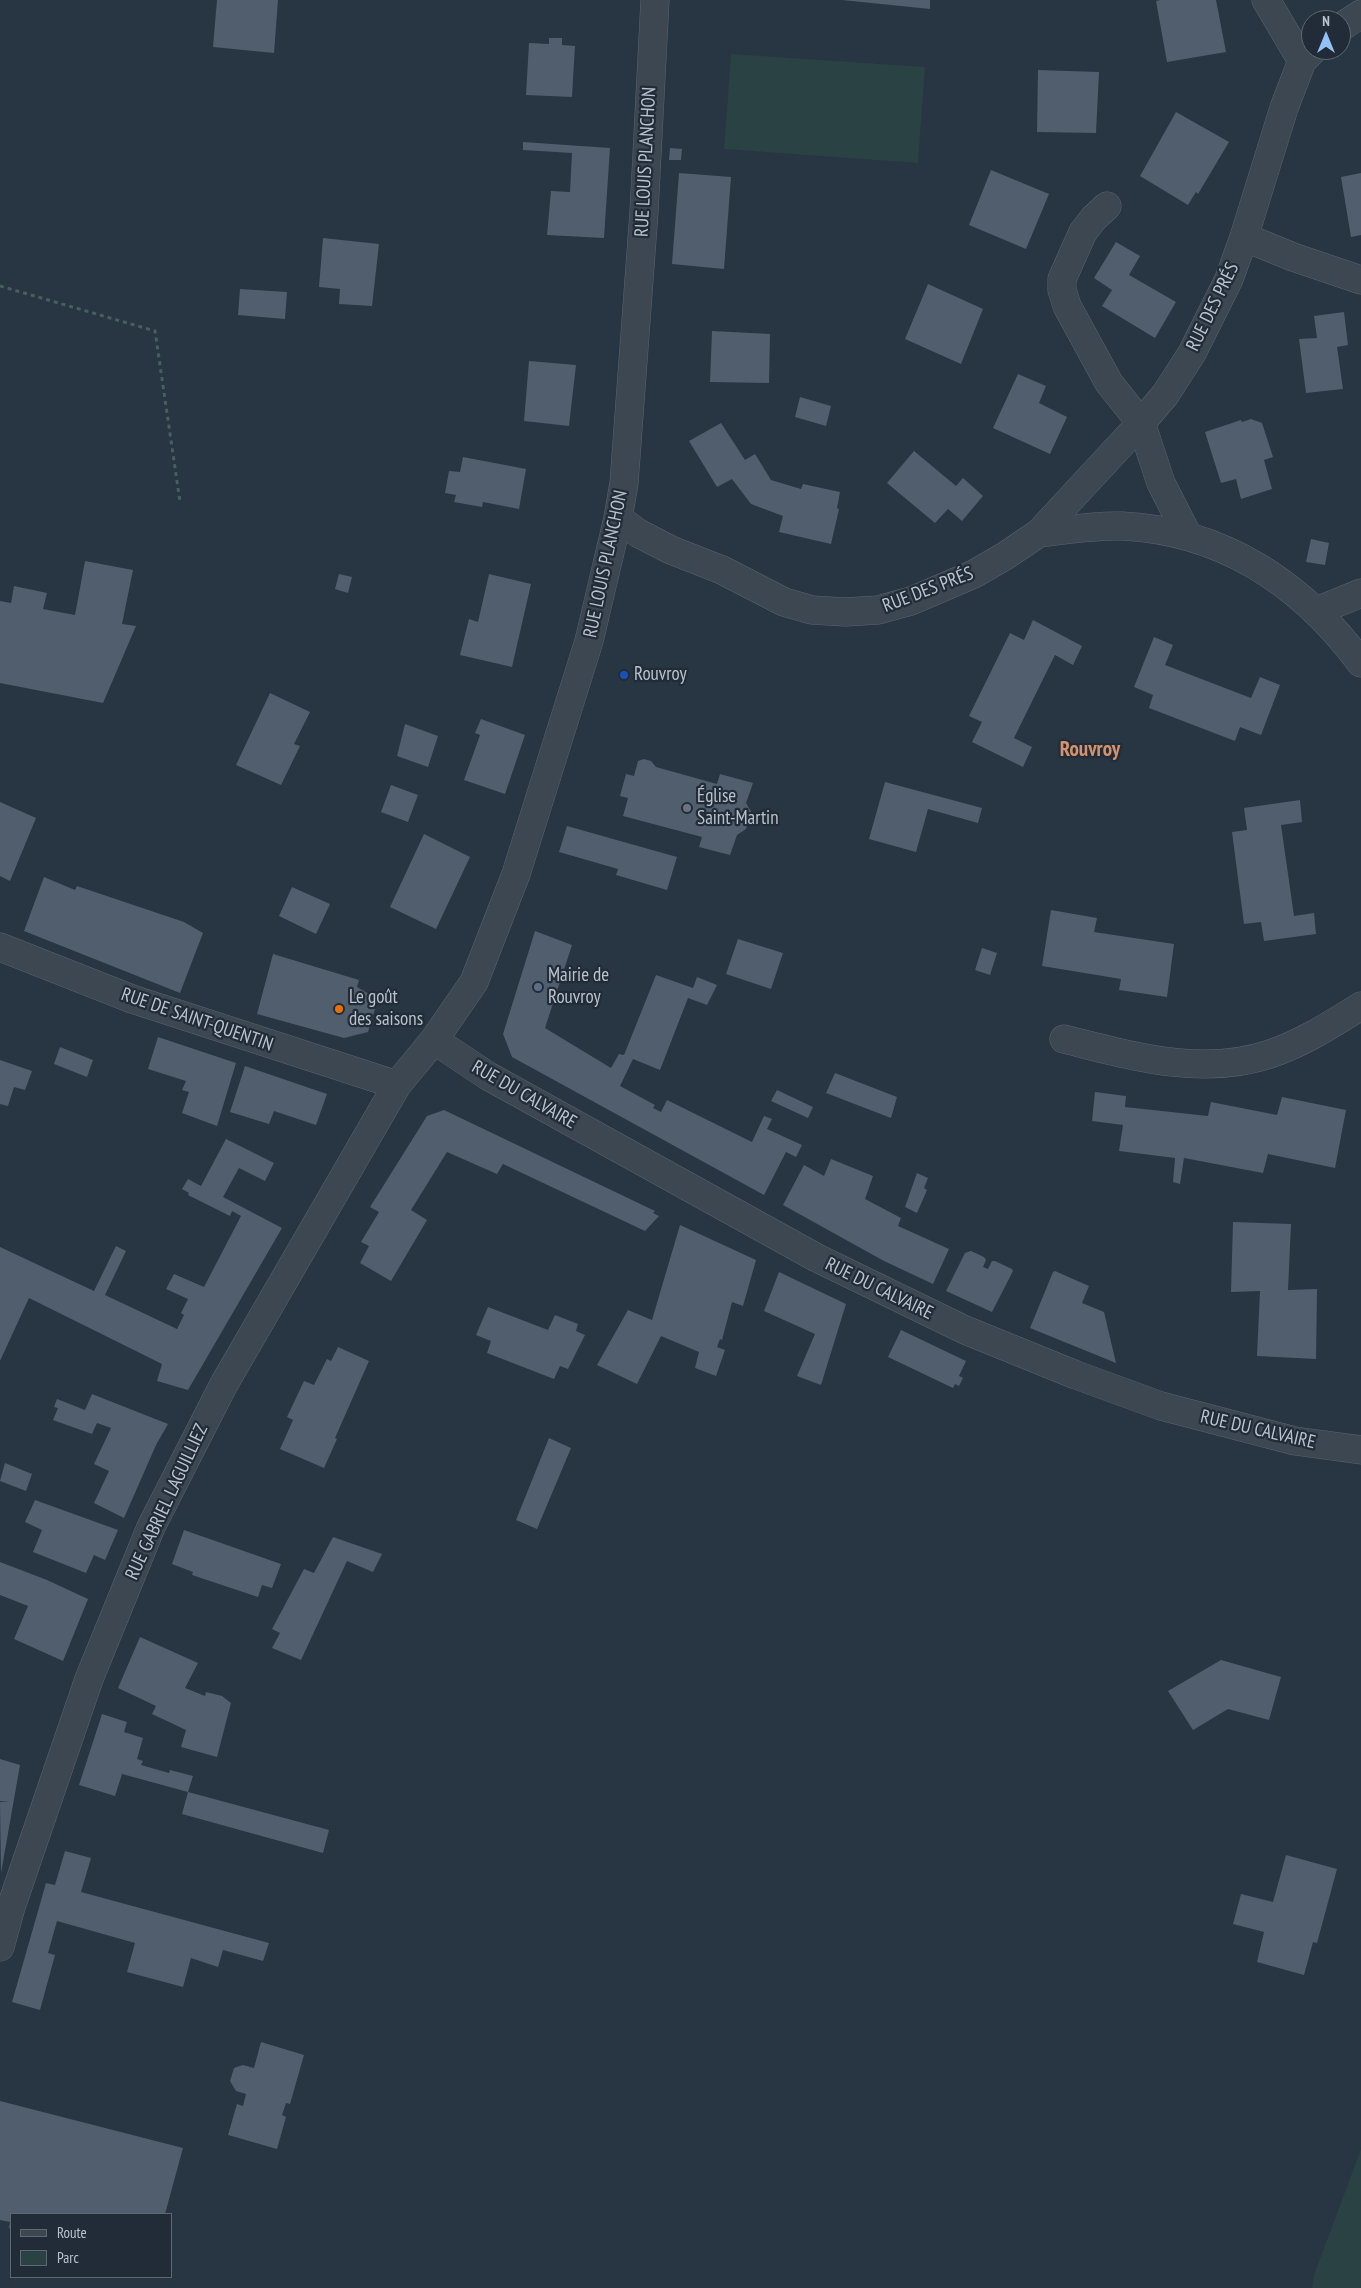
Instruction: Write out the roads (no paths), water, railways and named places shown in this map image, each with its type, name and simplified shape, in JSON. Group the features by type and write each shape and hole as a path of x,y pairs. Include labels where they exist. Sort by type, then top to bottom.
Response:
{"street":[{"name":"RUE LOUIS PLANCHON","path":"397,1085 434,1040 474,982 516,874 589,642 618,518 624,482 644,212 655,0"},
{"name":"RUE DES PRÉS","path":"1266,0 1301,47"},
{"name":"RUE DES PRÉS","path":"618,518 638,533 671,550 722,570 784,602 812,610 845,612 878,610 935,592 974,574 1039,533 1165,395 1192,353 1213,314 1244,237 1284,108 1306,60"},
{"path":"1106,206 1083,232 1062,279 1062,290 1067,306 1109,383 1140,423 1161,482 1188,536"},
{"path":"1244,237 1361,280"},
{"path":"1039,533 1121,526 1155,529 1188,536 1255,565 1287,586 1317,611 1343,639 1361,663"},
{"path":"1317,611 1361,593"},
{"name":"RUE DE SAINT-QUENTIN","path":"0,947 132,999 397,1085"},
{"path":"1064,1039 1156,1061 1209,1064 1236,1062 1270,1054 1302,1041 1361,1006"},
{"name":"RUE DU CALVAIRE","path":"434,1040 488,1076 818,1258 965,1330 1076,1375 1161,1406 1295,1441 1361,1450"},
{"name":"RUE GABRIEL LAGUILLIEZ","path":"0,1947 11,1907 89,1679 151,1527 224,1384 397,1085"}],"place":[{"name":"Rouvroy","path":"624,675"},
{"name":"Église Saint-Martin","path":"687,808"},
{"name":"Mairie de Rouvroy","path":"538,987"},
{"name":"Le goût des saisons","path":"339,1009"}],"district":[{"name":"Rouvroy","path":"1090,750"}]}
